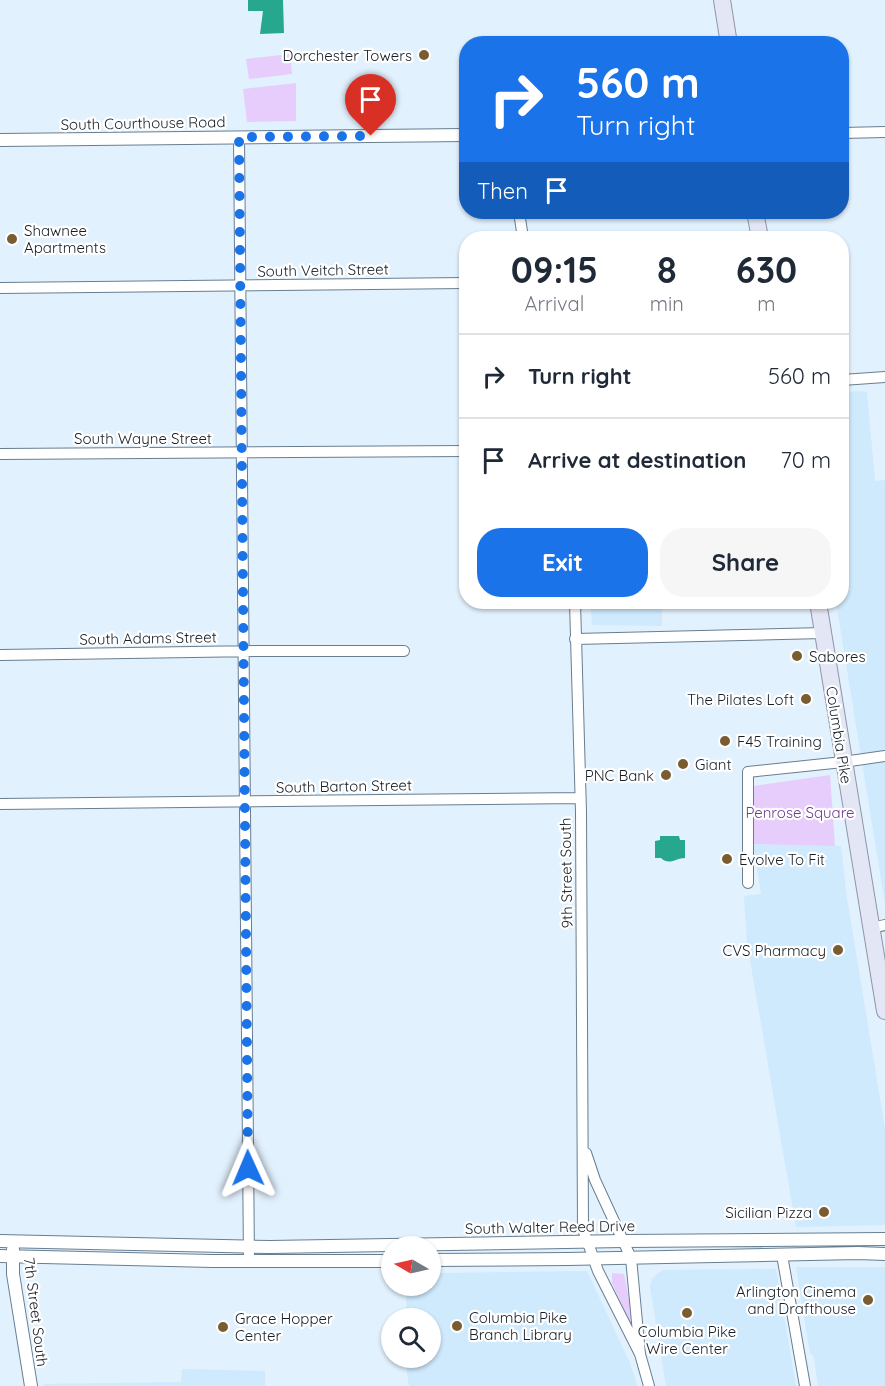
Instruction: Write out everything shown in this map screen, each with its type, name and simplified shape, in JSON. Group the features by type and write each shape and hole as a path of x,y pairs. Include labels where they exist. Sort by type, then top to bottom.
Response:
{"main road":[{"path":"722,0 728,36"},
{"name":"Columbia Pike","path":"819,609 843,762 878,926 885,1011"}],"street":[{"path":"849,133 885,132"},
{"name":"South Courthouse Road","path":"0,140 459,135"},
{"path":"239,137 249,1262"},
{"name":"South Veitch Street","path":"0,288 459,283"},
{"path":"849,380 885,377"},
{"name":"South Wayne Street","path":"0,454 459,451"},
{"name":"9th Street South","path":"575,609 580,798 583,1229 598,1271 640,1354"},
{"path":"575,639 823,633"},
{"name":"South Adams Street","path":"0,655 404,651"},
{"path":"748,883 748,772 885,756"},
{"name":"South Barton Street","path":"0,804 580,798"},
{"name":"9th Street South","path":"583,1144 596,1180 631,1258 640,1354 649,1386"},
{"name":"South Walter Reed Drive","path":"0,1241 249,1247 885,1239"},
{"name":"7th Street South","path":"14,1242 14,1282 31,1386"},
{"path":"441,1260 885,1254"},
{"path":"782,1255 805,1386"},
{"path":"0,1256 249,1262 381,1261"}],"shaded area":[{"path":"248,0 283,0 284,33 260,34 263,11 248,11"},
{"path":"849,392 867,392 875,481 885,480 885,904 837,609 849,609"},
{"path":"591,609 662,609 662,626 592,625"},
{"path":"660,836 679,836 680,840 685,840 685,858 670,862 655,858 655,841 660,840"},
{"path":"753,844 841,846 847,898 885,1129 885,1225 796,1227 747,943 744,896 761,894"},
{"path":"796,1267 885,1267 885,1386 818,1386 814,1357 810,1353"},
{"path":"776,1269 796,1386 666,1386 650,1286 652,1279 664,1270"},
{"path":"587,1271 630,1363 637,1386 409,1386 406,1368 441,1368 441,1308 406,1308 406,1296 441,1296 441,1274"},
{"path":"182,1369 265,1371 265,1386 44,1386 43,1384 181,1382"}],"green space":[{"path":"290,54 292,74 249,79 246,59"},
{"path":"296,83 296,121 247,122 243,89"},
{"name":"Penrose Square","path":"830,775 835,846 753,844 754,786"},
{"path":"612,1273 624,1274 635,1330 633,1331 612,1283"}],"place":[{"name":"Dorchester Towers","path":"424,55"},
{"name":"Shawnee Apartments","path":"12,239"},
{"name":"Sabores","path":"797,656"},
{"name":"The Pilates Loft","path":"806,699"},
{"name":"F45 Training","path":"725,741"},
{"name":"Giant","path":"683,764"},
{"name":"PNC Bank","path":"666,775"},
{"name":"Evolve To Fit","path":"727,859"},
{"name":"CVS Pharmacy","path":"838,950"},
{"name":"Sicilian Pizza","path":"824,1212"},
{"name":"Arlington Cinema and Drafthouse","path":"868,1300"},
{"name":"Columbia Pike Wire Center","path":"687,1313"},
{"name":"Columbia Pike Branch Library","path":"457,1326"},
{"name":"Grace Hopper Center","path":"223,1327"}],"route":[{"path":"248,1168 239,137 371,136"}]}
